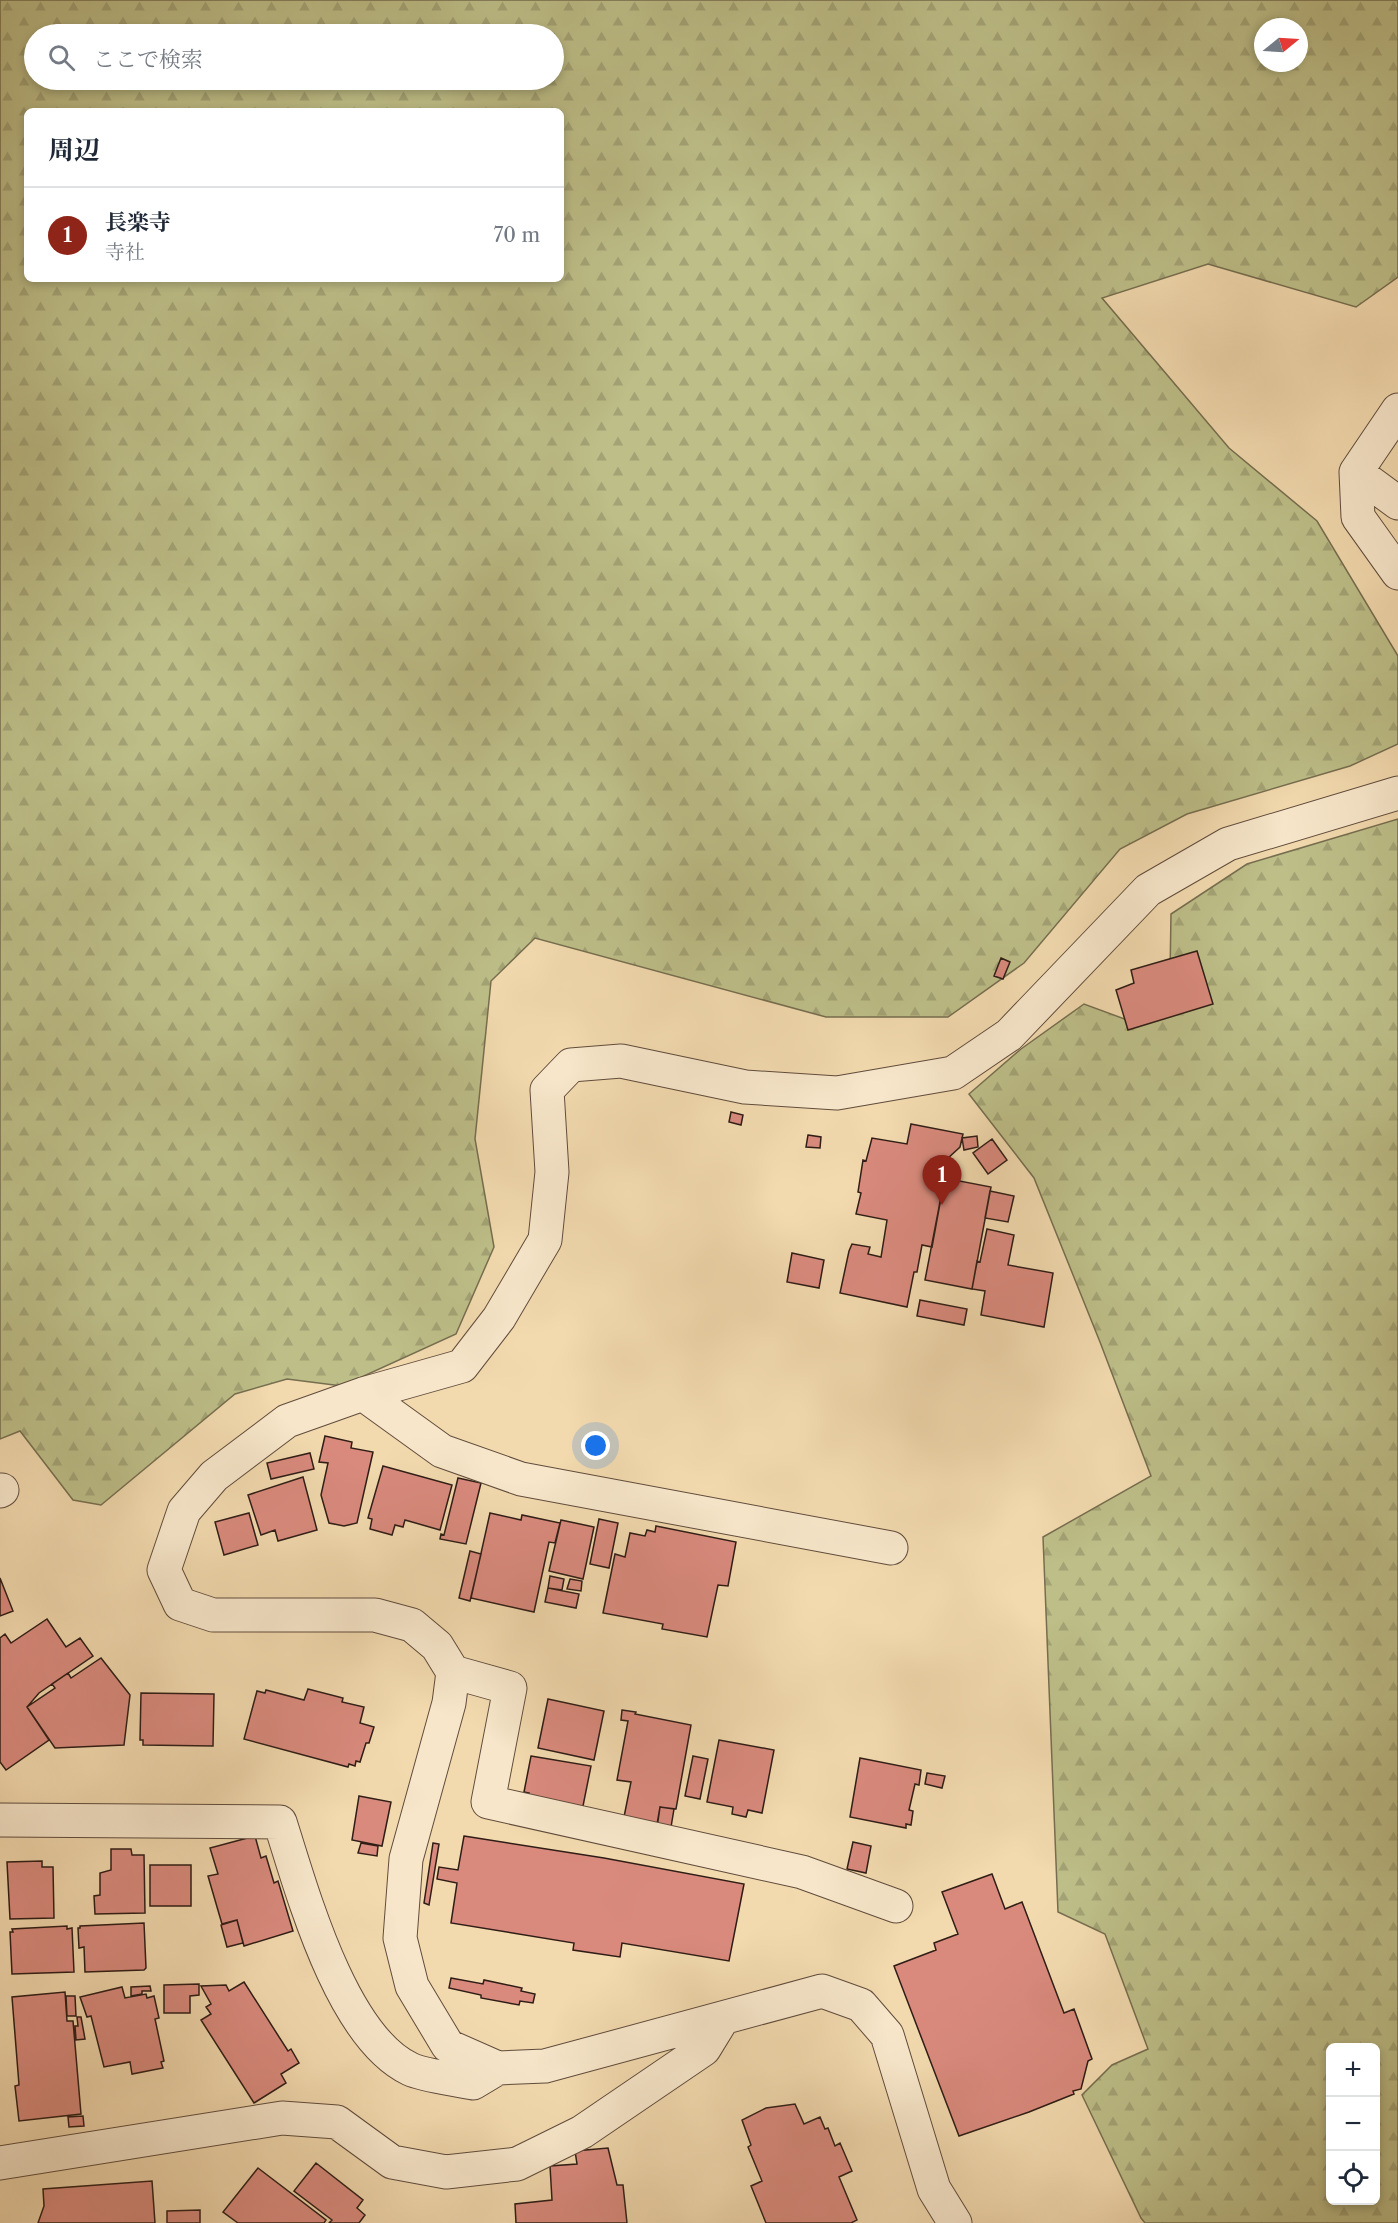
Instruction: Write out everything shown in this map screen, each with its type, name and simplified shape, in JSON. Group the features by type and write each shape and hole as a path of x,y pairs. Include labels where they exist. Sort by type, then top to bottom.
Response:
{"street":[{"path":"1398,410 1356,472 1358,517 1398,573"},
{"path":"1356,472 1398,503"},
{"path":"955,2223 934,2189 887,2035 861,2005 822,1991 545,2066 498,2068 448,2046 412,1986 399,1938 406,1859 449,1703 453,1672 437,1646 412,1625 375,1615 213,1615 180,1604 164,1570 184,1511 214,1476 287,1421 363,1394 462,1366 499,1318 545,1240 552,1172 548,1090 571,1065 621,1062 745,1087 837,1093 952,1073 1009,1035 1148,890 1228,844 1398,793"},
{"path":"363,1394 442,1450 521,1479 891,1548"},
{"path":"453,1672 510,1688 488,1802 802,1872 896,1906"},
{"path":"0,1820 280,1822 305,1903 326,1959 355,2014 382,2049 411,2070 473,2083 498,2068"},
{"path":"0,2163 282,2118 337,2122 392,2162 446,2172 517,2164 582,2132 704,2049 723,2018"}],"green space":[{"path":"0,0 1398,0 1398,277 1356,307 1208,264 1102,298 1229,448 1317,521 1398,656 1398,744 1350,766 1187,814 1120,849 1024,963 948,1017 826,1017 535,938 491,981 475,1139 494,1247 456,1334 342,1386 287,1379 235,1394 101,1505 73,1500 20,1431 0,1439"},
{"path":"1398,819 1398,2223 1145,2223 1082,2095 1112,2065 1148,2049 1105,1934 1058,1912 1043,1537 1151,1476 1034,1178 969,1094 1021,1049 1084,1004 1130,1021 1170,975 1171,914 1247,864"}],"building":[{"path":"1197,951 1213,1004 1128,1030 1116,990 1134,983 1131,970"},
{"path":"1001,958 1010,962 1003,979 994,976"},
{"path":"731,1112 743,1115 741,1125 729,1122"},
{"path":"911,1124 963,1134 960,1147 947,1159 940,1158 937,1174 945,1176 932,1247 922,1245 907,1307 840,1293 852,1244 870,1247 868,1254 881,1257 887,1220 856,1214 861,1193 858,1192 863,1160 866,1161 872,1138 907,1144"},
{"path":"808,1135 821,1137 820,1148 806,1147"},
{"path":"977,1136 978,1147 964,1150 962,1138"},
{"path":"992,1139 1007,1160 988,1174 973,1153"},
{"path":"945,1176 991,1187 972,1289 925,1280"},
{"path":"990,1191 1014,1196 1008,1222 985,1218"},
{"path":"987,1229 1014,1235 1008,1265 1053,1273 1044,1327 981,1315 985,1291 972,1289 977,1261 980,1262"},
{"path":"792,1253 824,1260 819,1288 787,1282"},
{"path":"920,1300 967,1309 964,1325 917,1316"},
{"path":"325,1436 352,1442 351,1448 373,1452 357,1523 344,1526 329,1523 321,1495 328,1463 319,1462"},
{"path":"310,1453 314,1469 271,1479 267,1463"},
{"path":"383,1466 452,1485 440,1530 405,1520 403,1527 395,1525 392,1535 370,1529 372,1519 368,1518"},
{"path":"303,1477 317,1530 278,1541 275,1530 261,1535 248,1495"},
{"path":"458,1478 481,1483 466,1544 440,1539 441,1534 444,1535"},
{"path":"249,1513 258,1545 224,1555 215,1522"},
{"path":"490,1513 521,1520 522,1515 560,1523 555,1543 549,1542 534,1612 471,1598"},
{"path":"599,1519 618,1523 609,1568 590,1564"},
{"path":"561,1520 594,1527 583,1579 549,1571"},
{"path":"656,1526 736,1542 728,1586 718,1585 707,1637 662,1629 663,1624 603,1613 615,1554 625,1557 630,1533 645,1536 647,1530 655,1532"},
{"path":"470,1551 481,1554 470,1601 459,1598"},
{"path":"550,1576 564,1579 562,1590 548,1588"},
{"path":"0,1578 13,1611 0,1616"},
{"path":"570,1579 582,1581 581,1591 567,1589"},
{"path":"548,1588 579,1594 576,1608 545,1602"},
{"path":"47,1619 66,1647 80,1638 93,1656 39,1693 27,1707 49,1740 6,1770 0,1762 0,1638 5,1634 11,1643"},
{"path":"101,1658 130,1695 124,1745 55,1748 27,1707 55,1688 52,1684 68,1673 71,1678"},
{"path":"308,1689 343,1698 342,1702 364,1707 360,1723 374,1727 360,1762 356,1761 355,1766 349,1764 348,1767 244,1739 257,1691 265,1693 266,1690 304,1700"},
{"path":"141,1693 214,1694 213,1746 143,1745 143,1740 140,1740"},
{"path":"548,1699 604,1711 594,1760 538,1748"},
{"path":"622,1710 691,1725 676,1809 660,1807 657,1828 623,1822 631,1782 617,1780 628,1721 621,1720"},
{"path":"719,1740 774,1750 762,1813 748,1810 746,1817 732,1814 733,1807 707,1802"},
{"path":"531,1756 591,1766 582,1811 524,1792"},
{"path":"693,1756 708,1759 700,1799 685,1796"},
{"path":"860,1758 921,1770 919,1785 915,1784 909,1810 913,1811 911,1825 906,1824 906,1828 850,1817"},
{"path":"927,1773 945,1776 942,1788 925,1784"},
{"path":"359,1796 391,1802 382,1846 352,1840"},
{"path":"660,1807 674,1809 670,1833 656,1830"},
{"path":"255,1836 261,1858 266,1856 274,1883 278,1881 293,1931 244,1946 237,1920 222,1924 208,1876 218,1874 210,1848"},
{"path":"464,1836 604,1858 744,1884 729,1961 622,1943 620,1957 573,1950 574,1943 451,1923 457,1883 437,1879 439,1867 458,1870"},
{"path":"853,1842 871,1846 866,1873 847,1869"},
{"path":"361,1843 378,1846 377,1856 358,1853"},
{"path":"433,1843 439,1844 429,1905 424,1903"},
{"path":"111,1849 131,1849 132,1855 144,1855 145,1913 95,1914 94,1896 100,1895 100,1873 111,1870"},
{"path":"42,1861 42,1867 53,1867 54,1918 10,1919 7,1862"},
{"path":"150,1865 191,1865 191,1906 150,1906"},
{"path":"992,1874 1005,1909 1022,1902 1064,2013 1074,2009 1092,2059 1088,2061 1081,2089 1073,2091 1074,2094 959,2136 894,1966 936,1950 934,1943 958,1934 942,1892"},
{"path":"237,1920 243,1943 227,1947 221,1925"},
{"path":"144,1923 146,1968 144,1970 85,1972 84,1947 79,1948 78,1928 80,1926"},
{"path":"67,1926 67,1929 72,1928 74,1972 12,1974 10,1932 13,1932 12,1929"},
{"path":"451,1978 483,1984 484,1980 522,1988 521,1991 535,1994 533,2003 520,2001 519,2005 481,1998 481,1995 449,1988"},
{"path":"244,1982 288,2051 291,2049 299,2063 281,2074 286,2083 254,2103 201,2020 211,2014 206,2007 211,2004 201,1986 226,1985 229,1991"},
{"path":"199,1984 199,1995 190,1996 190,2013 164,2013 164,1985"},
{"path":"150,1986 151,1991 142,1991 142,1994 131,1996 131,1987"},
{"path":"122,1987 125,1998 146,1994 147,1998 154,1996 159,2018 155,2019 164,2061 161,2062 163,2068 132,2074 130,2062 104,2067 91,2016 87,2017 80,1997"},
{"path":"65,1992 67,2021 73,2021 81,2114 19,2121 15,2086 19,2085 12,1997"},
{"path":"66,1996 75,1996 76,2016 67,2016"},
{"path":"77,2017 81,2017 85,2039 76,2040"},
{"path":"795,2104 804,2124 820,2117 825,2129 828,2128 835,2146 840,2143 852,2171 839,2177 857,2220 851,2223 766,2223 751,2186 762,2181 748,2147 751,2145 742,2120 766,2108"},
{"path":"83,2116 84,2126 69,2127 68,2117"},
{"path":"608,2148 617,2185 623,2185 627,2223 516,2223 515,2204 552,2200 550,2166 577,2164 575,2151"},
{"path":"316,2163 363,2200 357,2208 365,2215 359,2223 329,2223 332,2220 294,2191"},
{"path":"258,2168 326,2220 324,2223 238,2223 223,2212"},
{"path":"152,2181 155,2223 38,2223 44,2206 43,2189"},
{"path":"200,2210 200,2223 167,2223 167,2211"}],"place":[{"name":"長楽寺","path":"942,1205"}]}
